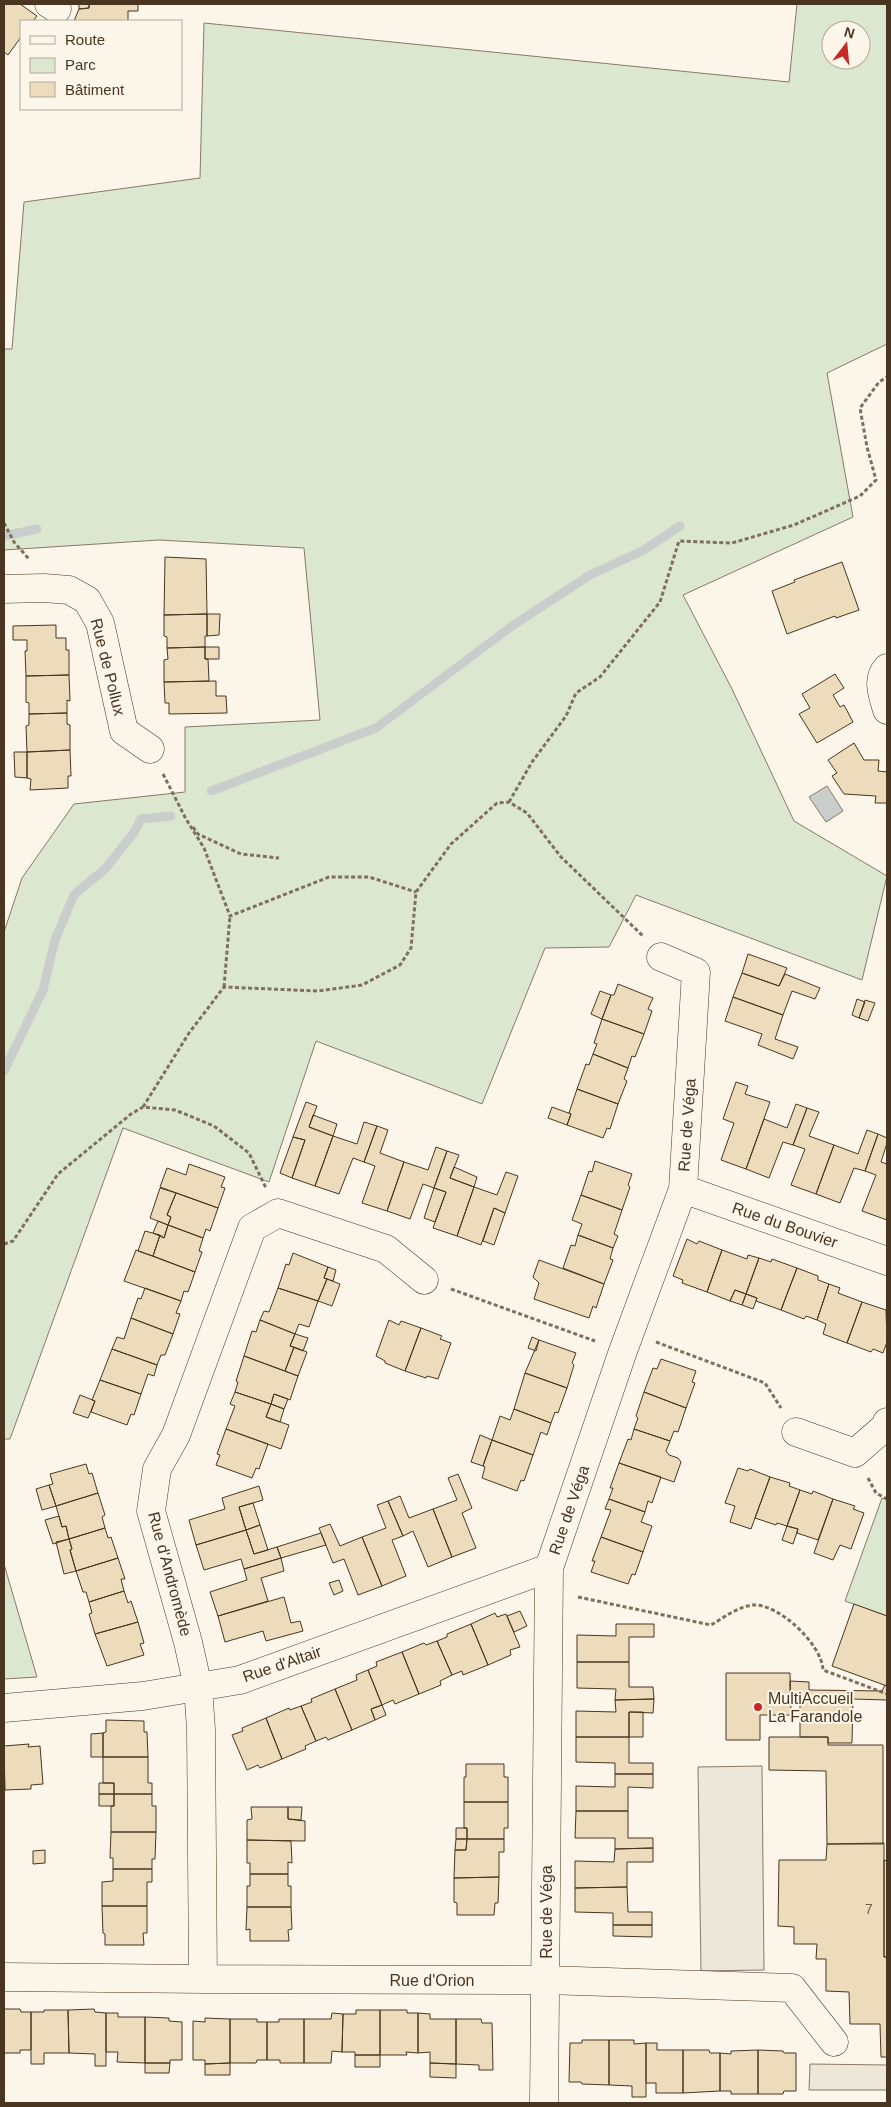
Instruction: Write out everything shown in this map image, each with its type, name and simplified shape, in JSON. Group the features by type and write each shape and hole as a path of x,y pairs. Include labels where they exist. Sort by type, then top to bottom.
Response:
{"street":[{"name":"Rue de Pollux","path":"4,589 69,590 87,600 100,623 124,731 150,749"},
{"path":"887,668 882,673 880,687 887,710"},
{"name":"Rue de Véga","path":"544,2103 549,1579 627,1342 682,1189 696,972 661,957"},
{"name":"Rue du Bouvier","path":"682,1189 887,1261"},
{"path":"278,1213 386,1249 424,1280"},
{"name":"Rue d'Andromède","path":"203,1979 201,1730 198,1688 188,1642 151,1511 157,1469 176,1435 252,1228 278,1213"},
{"path":"796,1432 855,1453 886,1426 887,1422"},
{"name":"Rue d'Altair","path":"4,1708 144,1696 240,1680 549,1579"},
{"name":"Rue d'Orion","path":"4,1977 546,1980 792,1988 834,2042"}],"path":[{"path":"509,802 532,762 566,716 576,693 600,677 660,602 679,541 732,543 794,525 860,496 876,480 867,447 860,408 879,382 887,377"},
{"path":"4,522 14,542"},
{"path":"4,1244 13,1241 58,1174 131,1114 143,1107 189,1033 224,986 230,916 204,848 186,820 150,749"},
{"path":"224,986 318,991 362,985 400,965 411,948 416,892 451,844 497,803 509,802 526,813 561,857 632,924 661,957"},
{"path":"186,820 198,834 241,854 279,858"},
{"path":"230,916 329,877 369,877 416,892"},
{"path":"143,1107 175,1110 214,1126 249,1153 278,1213"},
{"path":"424,1280 765,1383 796,1432"},
{"path":"549,1579 711,1625 732,1613 753,1605 772,1608 797,1625 823,1661 824,1670 887,1694"}],"green space":[{"path":"797,4 887,4 887,344 827,373 853,517 683,595 732,689 794,821 887,876 862,980 636,895 609,947 545,948 482,1104 316,1041 269,1182 123,1128 10,1439 4,1439 4,932 22,878 74,804 185,792 185,727 320,720 304,548 159,540 4,550 4,349 12,349 24,202 200,178 204,23 789,82"},
{"path":"882,1498 887,1500 887,1616 845,1601"},
{"path":"4,1564 37,1677 4,1679"}],"shaded area":[{"path":"827,786 843,811 826,822 809,797"},
{"path":"762,1766 764,1970 701,1971 698,1767"},
{"path":"810,2064 887,2065 887,2090 809,2090"}],"building":[{"path":"4,4 20,4 37,16 34,20 20,20 20,38 8,55 4,52"},
{"path":"79,4 89,4 89,8 79,9"},
{"path":"89,4 138,4 138,11 128,11 128,20 74,20 79,9 89,8"},
{"path":"165,557 206,559 207,614 164,615"},
{"path":"842,562 859,610 836,618 835,616 787,634 772,591 795,582 794,580"},
{"path":"207,614 220,614 219,635 207,636"},
{"path":"207,614 205,647 167,648 167,637 164,636 164,615"},
{"path":"56,625 56,638 66,638 66,650 69,650 69,675 26,676 25,651 27,651 27,640 13,640 13,626"},
{"path":"205,647 205,659 208,659 209,681 164,682 164,660 168,659 167,648"},
{"path":"205,647 219,647 219,659 205,659"},
{"path":"835,674 844,688 833,695 840,707 844,705 853,722 817,743 799,714 810,708 802,694"},
{"path":"69,675 70,701 67,700 67,713 29,714 29,703 26,702 26,676"},
{"path":"216,681 216,696 226,696 227,713 169,714 169,703 165,703 164,682"},
{"path":"67,713 67,724 70,725 70,750 27,752 26,726 29,725 29,714"},
{"path":"854,743 864,760 879,760 878,771 887,772 887,803 875,803 876,796 844,794 832,776 837,773 828,760"},
{"path":"70,750 71,776 68,776 68,788 30,790 31,779 27,778 27,752"},
{"path":"14,752 27,752 27,778 15,777"},
{"path":"748,954 787,968 779,986 742,973"},
{"path":"742,973 779,986 785,974 820,988 815,999 792,991 783,1015 733,997"},
{"path":"618,984 653,998 648,1009 652,1011 644,1034 602,1019 611,995 614,995"},
{"path":"600,991 611,995 602,1019 591,1014"},
{"path":"733,997 783,1015 775,1039 798,1047 793,1059 758,1045 762,1034 725,1021"},
{"path":"857,999 865,1002 859,1018 852,1015"},
{"path":"865,1000 875,1003 868,1021 859,1018"},
{"path":"602,1019 644,1034 635,1057 632,1056 628,1068 593,1054 597,1044 594,1043"},
{"path":"593,1054 628,1068 624,1079 627,1081 618,1104 577,1089 586,1064 589,1065"},
{"path":"736,1082 748,1086 745,1094 770,1102 746,1169 721,1160 734,1123 723,1119"},
{"path":"577,1089 618,1104 610,1129 607,1128 603,1138 567,1125"},
{"path":"306,1102 317,1106 309,1127 333,1136 315,1186 292,1178 305,1140 293,1137"},
{"path":"796,1104 807,1108 793,1145 783,1142 769,1178 746,1169 764,1119 787,1128"},
{"path":"552,1107 571,1114 567,1125 548,1118"},
{"path":"807,1108 819,1112 809,1136 834,1145 816,1194 791,1185 805,1149 793,1145"},
{"path":"313,1115 337,1124 333,1136 309,1127"},
{"path":"364,1122 377,1126 364,1162 353,1158 339,1194 315,1186 333,1136 357,1144"},
{"path":"377,1126 388,1130 380,1153 404,1162 387,1211 362,1203 375,1166 364,1162"},
{"path":"867,1130 878,1134 865,1171 854,1168 840,1203 816,1194 834,1145 858,1154"},
{"path":"878,1134 887,1138 881,1162 887,1164 887,1220 862,1211 876,1175 865,1171"},
{"path":"293,1137 305,1140 292,1178 280,1173"},
{"path":"436,1147 447,1151 434,1188 423,1184 410,1219 387,1211 404,1162 428,1170"},
{"path":"447,1151 459,1155 450,1178 474,1187 457,1236 433,1228 446,1192 434,1188"},
{"path":"595,1161 632,1174 628,1185 630,1187 622,1210 581,1195 589,1171 592,1172"},
{"path":"189,1164 225,1177 221,1187 225,1188 218,1208 160,1187 167,1168 186,1175"},
{"path":"454,1167 477,1177 474,1187 450,1178"},
{"path":"506,1172 518,1176 505,1213 494,1208 481,1245 457,1236 474,1187 497,1195"},
{"path":"160,1188 176,1193 167,1215 171,1217 168,1225 150,1218"},
{"path":"434,1188 446,1192 435,1222 424,1218"},
{"path":"176,1193 218,1208 210,1231 206,1229 203,1238 168,1225 171,1217 167,1215"},
{"path":"581,1195 622,1210 614,1234 618,1236 613,1248 578,1235 582,1224 572,1220"},
{"path":"494,1208 505,1213 494,1245 483,1241"},
{"path":"158,1221 168,1225 164,1238 153,1233"},
{"path":"168,1225 203,1238 199,1251 202,1252 195,1272 153,1256 160,1235 164,1238"},
{"path":"145,1231 160,1235 153,1256 138,1251"},
{"path":"578,1235 613,1248 610,1259 613,1260 604,1284 563,1268 571,1245 575,1246"},
{"path":"687,1239 697,1244 699,1241 722,1250 707,1292 682,1283 683,1280 673,1276"},
{"path":"136,1250 195,1272 188,1292 184,1291 181,1301 124,1281"},
{"path":"722,1250 747,1259 748,1255 759,1258 746,1294 735,1290 730,1301 707,1292"},
{"path":"293,1253 328,1267 324,1278 327,1279 318,1301 278,1288 286,1264 289,1265"},
{"path":"759,1258 771,1262 772,1259 797,1268 781,1310 756,1301 757,1298 746,1294"},
{"path":"539,1260 604,1284 596,1308 593,1306 589,1318 534,1299 539,1283 533,1277"},
{"path":"328,1267 336,1270 333,1281 324,1278"},
{"path":"797,1268 818,1276 818,1280 829,1284 817,1320 806,1316 804,1319 781,1310"},
{"path":"327,1279 340,1284 332,1306 318,1301"},
{"path":"829,1284 840,1288 838,1293 862,1302 847,1343 823,1334 826,1324 817,1320"},
{"path":"145,1288 181,1301 176,1313 180,1314 173,1334 131,1318 138,1298 141,1299"},
{"path":"278,1288 318,1301 309,1327 299,1324 295,1334 260,1320 264,1311 269,1312"},
{"path":"735,1290 746,1294 742,1305 730,1301"},
{"path":"746,1294 757,1298 753,1309 742,1305"},
{"path":"862,1302 886,1310 887,1342 883,1353 873,1349 871,1352 847,1343"},
{"path":"131,1318 173,1334 165,1355 161,1355 157,1365 112,1349 117,1337 124,1339"},
{"path":"260,1320 295,1334 290,1346 294,1347 285,1371 244,1356 252,1331 256,1332"},
{"path":"389,1320 399,1325 401,1321 421,1328 405,1371 385,1363 385,1361 376,1356"},
{"path":"421,1328 442,1336 440,1339 451,1343 438,1379 427,1376 426,1378 405,1371"},
{"path":"295,1334 308,1338 303,1351 290,1346"},
{"path":"532,1337 539,1340 536,1351 528,1348"},
{"path":"539,1340 576,1353 567,1388 525,1373"},
{"path":"294,1347 307,1352 298,1376 285,1371"},
{"path":"112,1349 157,1365 154,1376 148,1374 141,1394 100,1380"},
{"path":"244,1356 298,1376 290,1400 274,1394 271,1404 235,1392 238,1382 236,1381"},
{"path":"661,1359 696,1371 692,1382 695,1383 686,1408 644,1392 653,1368 657,1369"},
{"path":"525,1373 567,1388 558,1413 555,1412 551,1423 514,1409"},
{"path":"100,1380 141,1394 134,1415 131,1414 127,1425 91,1412 95,1401 92,1400"},
{"path":"235,1392 271,1404 266,1417 289,1425 281,1449 226,1429 235,1406 230,1404"},
{"path":"644,1392 686,1408 678,1432 674,1431 670,1441 634,1429"},
{"path":"274,1394 288,1399 284,1409 271,1404"},
{"path":"80,1395 95,1401 88,1418 73,1413"},
{"path":"271,1404 284,1409 280,1422 266,1417"},
{"path":"514,1409 551,1423 547,1435 541,1432 533,1455 492,1440 500,1416 510,1420"},
{"path":"226,1429 268,1444 259,1469 256,1468 252,1478 216,1465 220,1455 217,1454"},
{"path":"634,1429 670,1441 666,1451 681,1462 674,1482 619,1463 628,1439 631,1440"},
{"path":"480,1435 492,1440 483,1466 471,1462"},
{"path":"492,1440 533,1455 524,1481 521,1480 517,1491 482,1478 485,1467 483,1466"},
{"path":"619,1463 661,1477 652,1503 648,1501 645,1512 609,1499 613,1488 610,1488"},
{"path":"86,1464 89,1474 92,1473 98,1493 56,1506 49,1485 53,1484 50,1474"},
{"path":"738,1468 748,1471 750,1469 770,1477 751,1529 730,1522 735,1506 725,1503"},
{"path":"458,1474 472,1508 462,1513 476,1548 452,1557 433,1509 457,1500 448,1478"},
{"path":"770,1477 790,1483 789,1486 800,1490 787,1526 777,1523 776,1525 755,1518"},
{"path":"49,1485 56,1506 42,1510 36,1489"},
{"path":"259,1486 263,1500 239,1507 246,1530 196,1545 189,1520 225,1509 222,1498"},
{"path":"800,1490 812,1494 813,1491 833,1499 818,1540 797,1533 798,1529 787,1526"},
{"path":"98,1493 105,1515 102,1517 105,1528 69,1539 66,1526 62,1527 56,1506"},
{"path":"400,1496 409,1518 433,1509 452,1557 428,1567 413,1531 403,1536 388,1501"},
{"path":"609,1499 645,1512 641,1522 652,1526 643,1552 601,1537 611,1510 605,1509"},
{"path":"833,1499 855,1506 853,1509 864,1513 851,1549 840,1545 833,1560 814,1553"},
{"path":"388,1501 403,1536 392,1540 406,1576 382,1586 362,1537 386,1528 377,1505"},
{"path":"253,1503 260,1525 246,1530 239,1507"},
{"path":"59,1516 62,1527 66,1526 69,1539 53,1544 45,1520"},
{"path":"330,1524 340,1546 362,1537 382,1586 358,1595 344,1559 333,1563 319,1528"},
{"path":"260,1525 268,1550 254,1554 246,1530"},
{"path":"787,1526 798,1529 793,1544 782,1540"},
{"path":"105,1528 108,1538 111,1537 118,1558 76,1571 69,1539"},
{"path":"246,1530 254,1554 277,1547 281,1558 244,1569 241,1559 204,1570 196,1545"},
{"path":"321,1533 326,1545 281,1558 277,1547"},
{"path":"601,1537 643,1552 635,1575 632,1574 628,1584 591,1572 595,1561 592,1561"},
{"path":"69,1539 76,1571 64,1574 56,1542"},
{"path":"118,1558 125,1579 121,1579 124,1591 89,1602 86,1592 83,1592 76,1571"},
{"path":"281,1558 284,1571 261,1578 268,1601 218,1616 210,1592 247,1580 244,1569"},
{"path":"339,1580 343,1591 334,1595 329,1583"},
{"path":"124,1591 128,1603 131,1601 138,1622 95,1634 89,1614 92,1613 89,1602"},
{"path":"284,1597 291,1623 300,1621 303,1631 266,1641 263,1631 225,1642 218,1616"},
{"path":"854,1604 887,1616 887,1686 832,1666"},
{"path":"520,1611 527,1626 514,1632 507,1616"},
{"path":"495,1613 497,1617 506,1614 520,1647 510,1650 511,1655 488,1665 471,1624"},
{"path":"138,1622 144,1643 140,1644 144,1655 107,1666 95,1634"},
{"path":"471,1624 488,1665 463,1675 462,1671 452,1675 437,1641 447,1637 447,1634"},
{"path":"616,1624 654,1624 654,1637 629,1637 629,1662 577,1662 577,1635 616,1636"},
{"path":"437,1641 452,1675 440,1681 441,1685 419,1694 402,1652 424,1643 426,1645"},
{"path":"402,1652 419,1694 395,1704 393,1700 382,1705 368,1670 377,1666 376,1662"},
{"path":"577,1662 629,1662 629,1687 653,1687 654,1699 615,1700 616,1689 577,1688"},
{"path":"368,1670 382,1705 371,1709 375,1720 352,1730 335,1689 357,1680 356,1675"},
{"name":"MultiAccueil La Farandole","path":"726,1673 790,1673 791,1715 760,1715 760,1740 726,1740"},
{"path":"790,1681 809,1682 809,1690 882,1691 885,1685 887,1686 887,1700 853,1699 852,1743 828,1743 828,1737 800,1737 800,1699 790,1698"},
{"path":"335,1689 352,1730 328,1740 326,1737 316,1741 301,1706 312,1702 311,1699"},
{"path":"654,1699 653,1713 629,1712 629,1737 576,1737 576,1711 616,1712 615,1700"},
{"path":"382,1705 386,1715 375,1720 371,1709"},
{"path":"301,1706 316,1741 305,1746 306,1749 282,1759 266,1718 289,1708 290,1710"},
{"path":"629,1712 643,1712 643,1737 629,1737"},
{"path":"266,1718 282,1759 260,1768 258,1765 247,1770 232,1735 243,1731 242,1728"},
{"path":"106,1720 144,1721 144,1732 147,1732 148,1757 103,1757 103,1733 106,1732"},
{"path":"103,1733 103,1757 91,1757 91,1734"},
{"path":"576,1737 629,1737 629,1763 653,1763 653,1774 615,1774 615,1763 576,1762"},
{"path":"769,1737 828,1737 828,1745 883,1745 883,1844 827,1844 826,1771 769,1770"},
{"path":"29,1744 28,1747 40,1746 43,1784 31,1785 31,1789 5,1790 4,1746"},
{"path":"103,1757 148,1757 148,1783 152,1783 152,1794 114,1794 114,1783 103,1783"},
{"path":"466,1764 504,1764 504,1777 508,1777 508,1802 464,1802"},
{"path":"615,1774 653,1774 653,1788 628,1787 628,1811 576,1811 576,1786 615,1787"},
{"path":"99,1783 114,1783 114,1794 99,1794"},
{"path":"99,1794 114,1794 114,1806 99,1806"},
{"path":"114,1794 152,1794 152,1806 156,1806 156,1832 111,1832 111,1806 114,1806"},
{"path":"464,1802 508,1802 508,1828 504,1828 504,1839 467,1839 467,1828 464,1828"},
{"path":"251,1807 288,1807 288,1819 305,1821 305,1841 247,1840 247,1820 252,1819"},
{"path":"288,1807 302,1807 301,1820 288,1819"},
{"path":"576,1811 628,1811 628,1838 653,1838 653,1848 615,1849 615,1838 575,1838"},
{"path":"456,1828 467,1828 467,1839 456,1839"},
{"path":"111,1832 156,1832 155,1859 152,1859 152,1869 113,1869 113,1858 110,1858"},
{"path":"456,1839 467,1839 466,1850 455,1850"},
{"path":"467,1839 504,1839 504,1852 499,1852 499,1877 454,1878 455,1850 466,1850"},
{"path":"247,1840 291,1841 292,1863 288,1862 288,1874 250,1874 250,1863 247,1863"},
{"path":"884,1843 884,1957 887,1957 887,2057 881,2057 880,2024 850,2024 849,1992 826,1991 826,1959 816,1959 817,1944 794,1944 794,1927 778,1926 779,1860 826,1860 827,1844"},
{"path":"653,1848 653,1862 627,1862 627,1887 575,1888 575,1861 614,1862 615,1849"},
{"path":"45,1850 45,1863 33,1864 33,1851"},
{"path":"884,1860 887,1861 887,1957 884,1957"},
{"path":"113,1869 152,1869 152,1882 147,1882 147,1906 102,1906 102,1882 113,1881"},
{"path":"250,1874 288,1874 288,1886 291,1886 291,1907 247,1907 247,1886 250,1886"},
{"path":"499,1877 498,1903 495,1903 494,1915 457,1915 457,1903 454,1902 454,1878"},
{"path":"627,1887 628,1912 652,1912 652,1925 613,1925 613,1913 575,1912 575,1888"},
{"path":"102,1906 147,1906 147,1933 143,1933 144,1945 105,1945"},
{"path":"247,1907 291,1907 292,1929 288,1930 289,1941 250,1941 250,1929 246,1930"},
{"path":"613,1925 652,1925 652,1937 613,1936"},
{"path":"4,2009 20,2009 21,2012 31,2012 31,2050 20,2050 20,2053 4,2053"},
{"path":"94,2009 95,2012 106,2013 106,2066 95,2066 95,2054 69,2053 68,2010"},
{"path":"44,2010 68,2010 69,2053 44,2053 44,2064 31,2064 31,2012 44,2012"},
{"path":"356,2010 380,2010 380,2055 355,2055 355,2052 342,2052 343,2014 356,2014"},
{"path":"380,2010 407,2010 407,2013 418,2013 418,2053 406,2052 407,2055 380,2055"},
{"path":"106,2013 118,2013 118,2017 145,2017 145,2063 117,2062 118,2052 106,2052"},
{"path":"332,2013 343,2014 342,2052 332,2051 331,2063 304,2063 304,2019 331,2019"},
{"path":"418,2013 430,2014 430,2019 456,2019 456,2064 430,2063 430,2052 418,2053"},
{"path":"145,2017 169,2018 169,2021 182,2022 182,2060 170,2060 170,2063 145,2063"},
{"path":"205,2018 230,2019 230,2063 205,2064 205,2060 193,2060 193,2021 205,2022"},
{"path":"230,2019 257,2019 257,2022 267,2022 267,2060 257,2060 256,2063 230,2063"},
{"path":"279,2019 304,2019 304,2063 280,2063 280,2060 267,2060 267,2022 279,2022"},
{"path":"456,2019 481,2019 482,2023 492,2023 493,2070 479,2070 479,2065 456,2064"},
{"path":"582,2040 609,2040 609,2085 569,2082 570,2043 582,2043"},
{"path":"609,2040 634,2040 634,2044 646,2043 646,2097 632,2097 632,2086 609,2085"},
{"path":"646,2043 657,2043 657,2050 683,2050 683,2093 656,2093 656,2083 646,2083"},
{"path":"683,2050 709,2050 710,2053 720,2053 720,2091 683,2093"},
{"path":"758,2050 796,2053 796,2091 784,2091 783,2094 758,2094"},
{"path":"758,2050 758,2094 731,2094 731,2091 720,2091 720,2053 731,2054 731,2051"},
{"path":"355,2055 380,2055 380,2067 355,2067"},
{"path":"145,2063 170,2063 169,2073 145,2073"},
{"path":"230,2063 230,2075 205,2075 205,2064"},
{"path":"430,2063 456,2064 456,2078 430,2077"}],"waterway":[{"path":"211,791 376,728 512,626 590,575 644,550 680,526"},
{"path":"4,536 37,529"},
{"path":"4,1071 43,990 55,940 74,895 106,868 135,831 141,819 171,816"}],"place":[{"name":"MultiAccueil La Farandole","path":"758,1707"}]}
